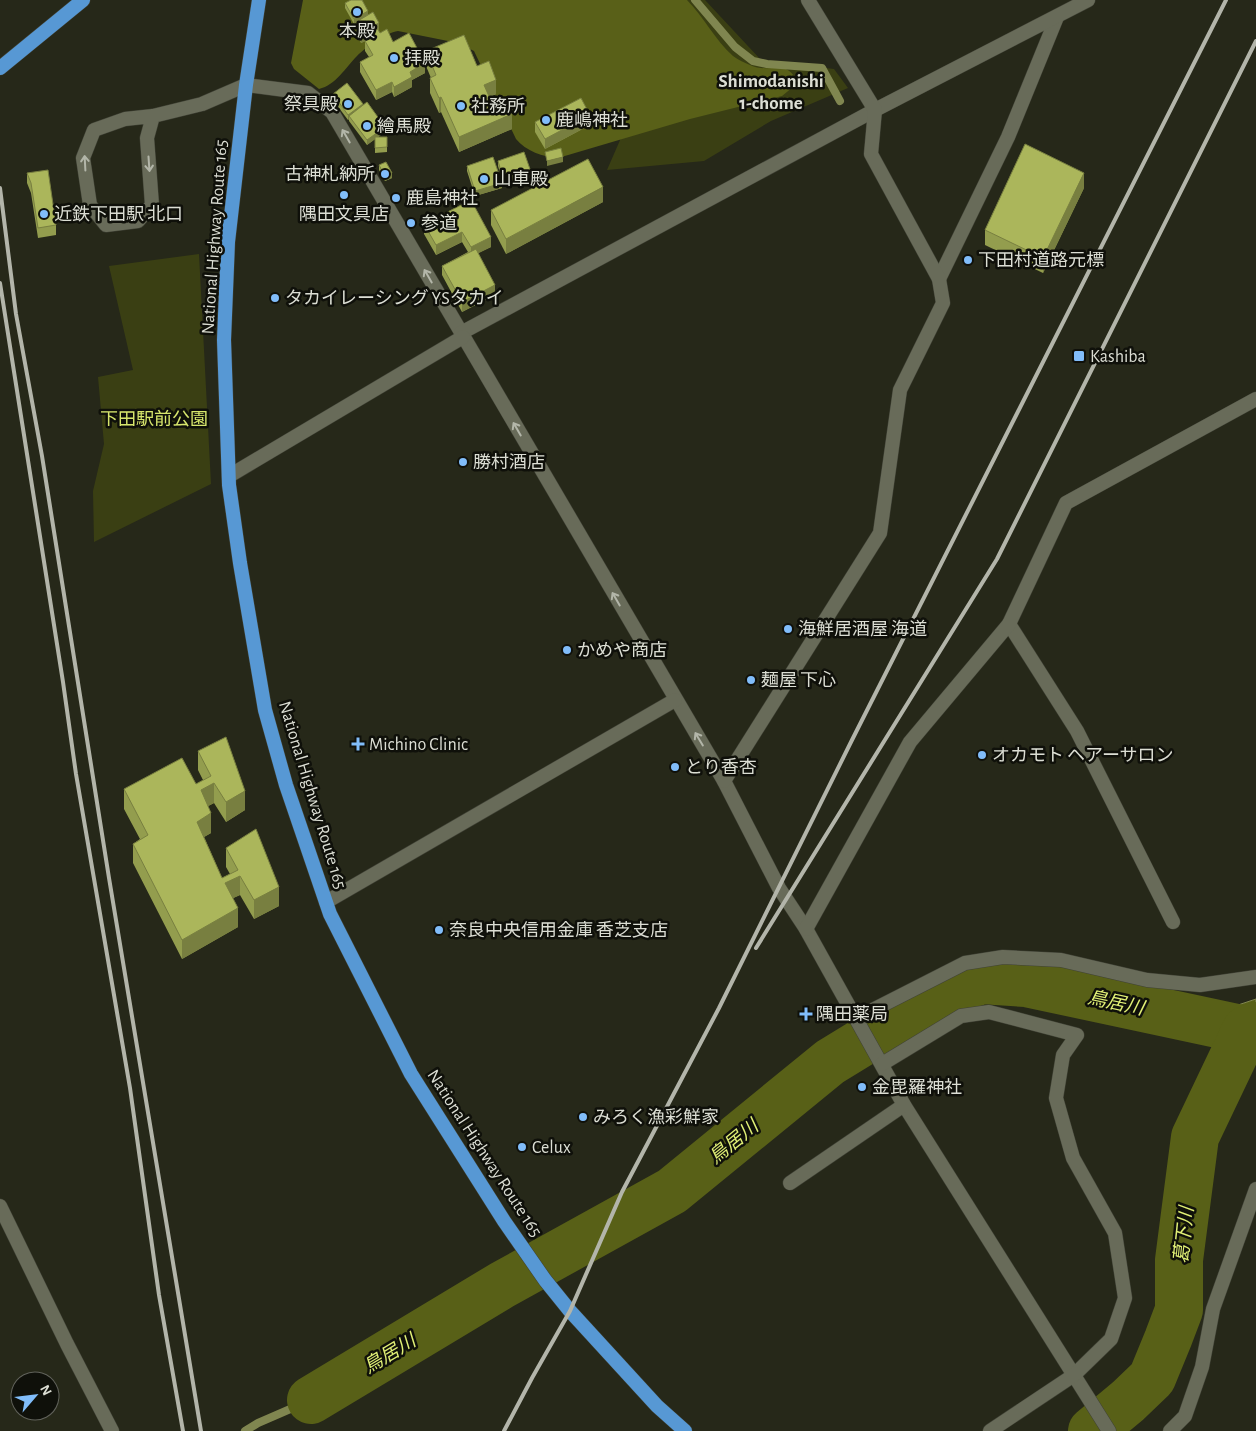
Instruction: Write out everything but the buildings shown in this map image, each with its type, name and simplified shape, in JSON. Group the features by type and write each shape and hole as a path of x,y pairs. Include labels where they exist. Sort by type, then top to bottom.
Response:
{"highway":[{"path":"0,68 84,0"},
{"name":"National Highway Route 165","path":"258,3 246,85 228,252 224,340 229,476 240,563 265,710 286,784 326,902 411,1074 504,1221 545,1280 570,1311 658,1406 685,1431"}],"street":[{"path":"724,781 880,533 900,390 943,303 939,279 871,154 875,110 808,0"},
{"path":"229,476 462,335 875,110 1088,0"},
{"path":"939,279 1008,137 1057,16"},
{"path":"153,116 147,138 152,205 138,221 106,226 90,205 83,158 94,130 126,119 153,116 202,104 246,85 308,93 332,112 724,781 779,888 806,929 904,1105 1109,1431"},
{"path":"806,929 910,742 1009,624 1066,503 1256,399"},
{"path":"1009,624 1077,731 1173,922"},
{"path":"326,902 675,700"},
{"path":"857,1018 965,963 1003,957 1061,960 1147,980 1200,985 1256,977"},
{"path":"882,1064 961,1016 989,1012 1078,1035 1063,1055 1056,1098 1073,1158 1115,1233 1125,1298 1110,1339 1074,1375 990,1431"},
{"path":"790,1183 904,1105"},
{"path":"1170,1431 1185,1416 1200,1376 1213,1309 1256,1189"},
{"path":"0,1206 5,1228 112,1431"}],"green space":[{"path":"681,0 705,0 761,60 834,69 848,88 771,121 704,161 607,170"},
{"name":"下田駅前公園","path":"199,254 211,484 94,542 93,491 104,444 98,377 133,370 109,266"}],"shaded area":[{"path":"303,0 687,0 721,43 735,57 757,67 786,69 795,78 793,87 782,96 690,119 558,158 541,155 530,150 516,139 474,51 458,43 398,31 393,32 366,48 340,76 330,84 319,89 294,69 291,63"},
{"path":"1256,999 1256,1048 1246,1057 1215,1038 1229,1008"}],"waterway":[{"path":"695,0 735,47 753,61 767,64 822,68 840,101"},
{"name":"鳥居川","path":"311,1400 502,1285 672,1191 830,1062 928,1002 981,980 1026,983 1246,1030"},
{"name":"葛下川","path":"1092,1431 1152,1378 1168,1339 1179,1310 1179,1260 1195,1137 1246,1030 1256,1026"},
{"name":"鳥居川","path":"245,1431 258,1423 311,1400"}],"railway":[{"path":"504,1431 570,1311 622,1192 719,1008 852,740 1226,0"},
{"path":"756,948 997,559 1256,41"},
{"path":"0,188 16,314 42,456 109,878 201,1431"},
{"path":"0,283 76,774 130,1088 159,1295 183,1431"}],"place":[{"name":"本殿","path":"357,12"},
{"name":"拝殿","path":"394,58"},
{"name":"祭具殿","path":"348,104"},
{"name":"社務所","path":"461,106"},
{"name":"鹿嶋神社","path":"546,120"},
{"name":"繪馬殿","path":"367,126"},
{"name":"古神札納所","path":"385,174"},
{"name":"山車殿","path":"484,179"},
{"name":"隅田文具店","path":"344,195"},
{"name":"鹿島神社","path":"396,198"},
{"name":"近鉄下田駅 北口","path":"44,214"},
{"name":"参道","path":"411,223"},
{"name":"下田村道路元標","path":"968,260"},
{"name":"タカイレーシング YSタカイ","path":"275,298"},
{"name":"Kashiba","path":"1079,356"},
{"name":"勝村酒店","path":"463,462"},
{"name":"海鮮居酒屋 海道","path":"788,629"},
{"name":"かめや商店","path":"567,650"},
{"name":"麺屋 下心","path":"751,680"},
{"name":"Michino Clinic","path":"358,744"},
{"name":"オカモト ヘアーサロン","path":"982,755"},
{"name":"とり香杏","path":"675,767"},
{"name":"奈良中央信用金庫 香芝支店","path":"439,930"},
{"name":"隅田薬局","path":"806,1014"},
{"name":"金毘羅神社","path":"862,1087"},
{"name":"みろく漁彩鮮家","path":"583,1117"},
{"name":"Celux","path":"522,1147"}],"district":[{"name":"Shimodanishi 1-chome","path":"771,91"}]}
